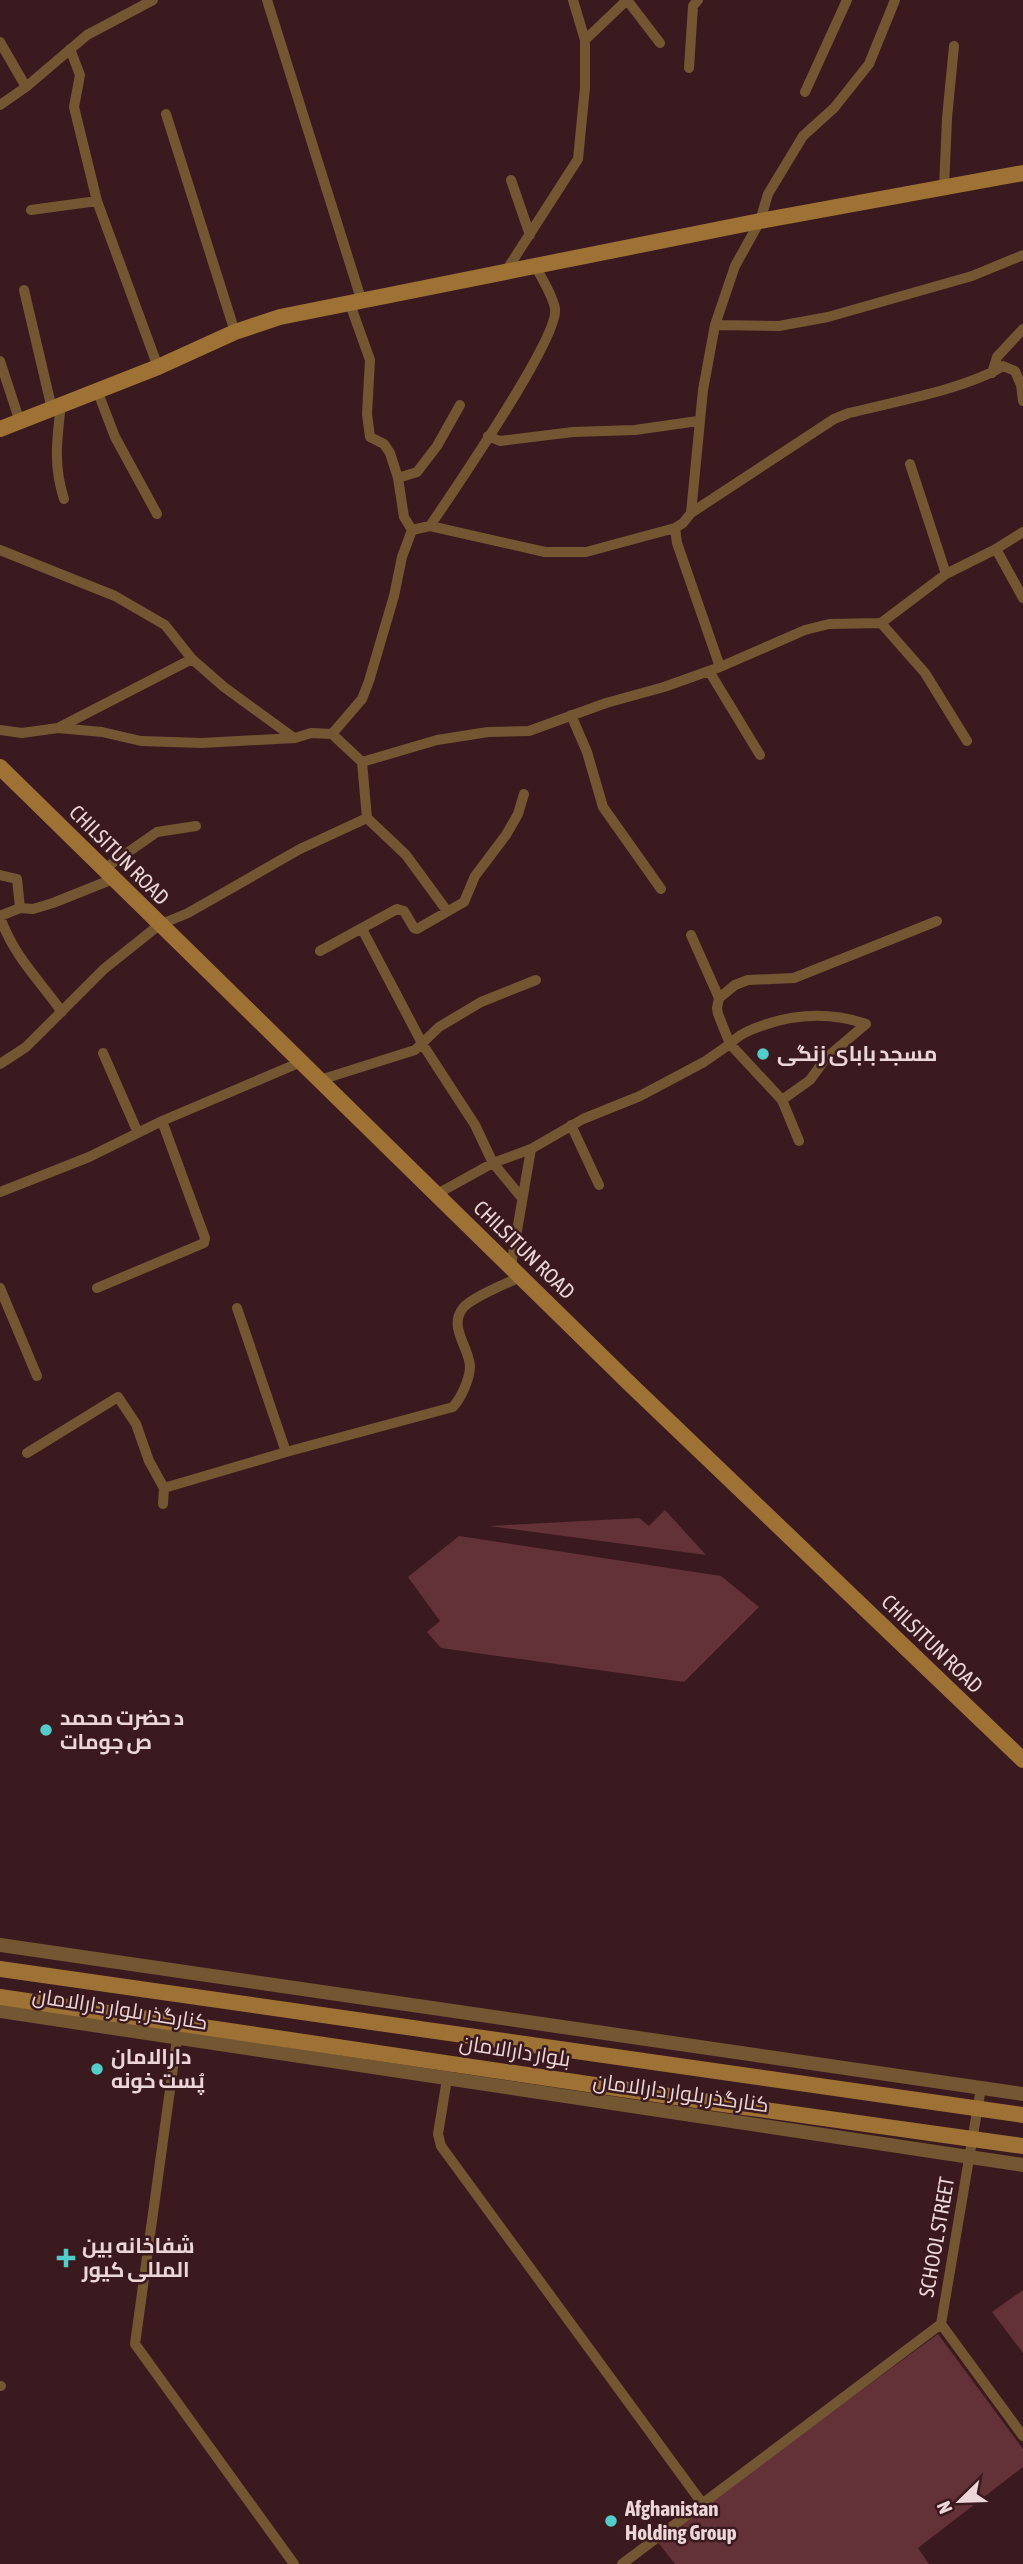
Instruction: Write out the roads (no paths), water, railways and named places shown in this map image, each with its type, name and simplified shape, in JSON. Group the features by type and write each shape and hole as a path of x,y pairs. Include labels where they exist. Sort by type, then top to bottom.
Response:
{"main road":[{"path":"0,429 235,332 280,317 760,221 1023,173"},
{"name":"CHILSITUN ROAD","path":"0,766 159,925 631,1385 1023,1760"},
{"name":"بلوار دارالامان","path":"0,1969 1023,2115"},
{"path":"179,2031 184,1994"},
{"name":"بلوار دارالامان","path":"0,1997 179,2031 1023,2146"}],"street":[{"path":"0,105 88,35 153,0"},
{"path":"267,0 356,303 370,360 367,414 370,437 384,443 390,453 398,478 404,517 412,530"},
{"path":"506,271 578,159 585,88 585,40 573,0"},
{"path":"585,40 627,0 660,43"},
{"path":"806,92 847,0"},
{"path":"691,513 698,421 715,325 734,266 760,221 768,194 803,136 822,121 869,64 895,0"},
{"path":"689,68 693,2"},
{"path":"0,42 26,87"},
{"path":"944,188 954,46"},
{"path":"70,49 80,75 74,107 97,201 158,366"},
{"path":"166,114 235,332"},
{"path":"511,180 530,235"},
{"path":"31,210 97,201"},
{"path":"715,325 779,326 828,317 972,276 1023,255"},
{"path":"430,526 531,366 554,318 555,308 535,265"},
{"path":"23,290 56,406 57,477 64,499"},
{"path":"992,373 997,357 1023,329"},
{"path":"0,361 20,422"},
{"path":"412,530 430,526 545,552 594,550 675,528 691,513 834,419 946,388 992,373 1003,366 1015,371 1021,385 1023,401"},
{"path":"97,390 115,437 157,514"},
{"path":"398,478 417,472 437,446 460,405"},
{"path":"488,436 500,441 698,421"},
{"path":"910,464 946,574"},
{"path":"675,528 677,543 715,669 760,755"},
{"path":"332,734 362,699 412,530"},
{"path":"362,762 437,740 488,732 529,731 715,669 805,630 829,624 881,623 946,574 1023,532"},
{"path":"996,549 1023,598"},
{"path":"0,550 115,596 165,625 192,659 224,687 295,738"},
{"path":"881,623 925,673 967,741"},
{"path":"58,728 192,659"},
{"path":"572,715 587,752 603,807 661,890"},
{"path":"0,730 22,733 58,728 102,732 141,741 202,743 295,738 311,733 332,734 362,762 367,818 406,855 447,911"},
{"path":"320,951 397,909 404,911 417,929 466,900 475,876 506,835 518,814 524,794"},
{"path":"0,1064 26,1048 104,969 159,925 188,913 300,849 367,818"},
{"path":"62,1012 41,983 30,974 7,939 0,916 20,908 33,909 53,903 108,874 157,832 196,826"},
{"path":"0,875 17,879 20,908"},
{"path":"719,998 735,985 748,980 794,978 937,921"},
{"path":"362,929 423,1045 475,1125 493,1163 522,1198"},
{"path":"691,935 719,998 718,1014 730,1044 782,1100 799,1141"},
{"path":"320,1080 415,1050 439,1027 481,1002 536,980"},
{"path":"437,1194 493,1163 531,1149 571,1125 640,1096 704,1062 736,1037 767,1023 800,1016 824,1015 866,1024 826,1058 810,1080 782,1100"},
{"path":"103,1053 138,1133"},
{"path":"0,1192 89,1157 162,1121 301,1062"},
{"path":"97,1288 204,1243 205,1238 162,1121"},
{"path":"571,1125 599,1185"},
{"path":"164,1488 453,1407 459,1399 470,1366 457,1327 463,1309 516,1271 522,1198 531,1149"},
{"path":"0,1288 37,1376"},
{"path":"237,1308 286,1452"},
{"path":"27,1453 118,1397 136,1424 149,1461 164,1488 163,1504"},
{"path":"0,1945 1023,2094"},
{"path":"161,1968 167,1991"},
{"name":"کنارگذر بلوار دارالامان","path":"0,2011 179,2031 447,2079 1023,2165"},
{"path":"179,2031 135,2344 294,2564"},
{"path":"447,2079 439,2134 441,2146 702,2503"},
{"name":"SCHOOL STREET","path":"941,2324 981,2088"},
{"path":"622,2564 941,2324 1023,2436"}],"place":[{"name":"مسجد بابای زنگی","path":"763,1054"},
{"name":"د حضرت محمد ص جومات","path":"46,1730"},
{"name":"دارالامان پُست خونه","path":"97,2069"},
{"name":"شفاخانه بین المللی کیور","path":"66,2258"},
{"name":"Afghanistan Holding Group","path":"611,2521"}]}
